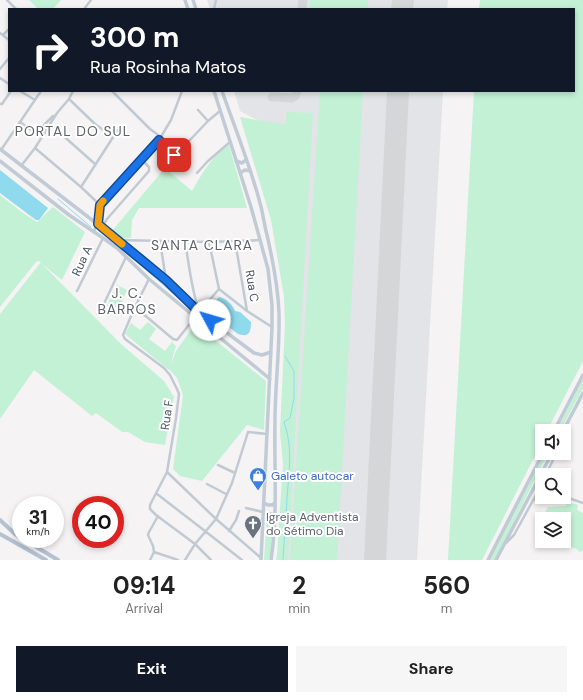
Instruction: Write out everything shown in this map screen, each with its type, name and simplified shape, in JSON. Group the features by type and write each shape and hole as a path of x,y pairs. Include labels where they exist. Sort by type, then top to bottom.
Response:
{"main road":[{"path":"214,92 251,207 268,269 271,288 272,326 261,559"},
{"path":"222,92 260,203 274,266 277,288 279,312 275,420 275,503 271,560"},
{"path":"1,149 118,240 166,280 199,312 254,353 262,355 271,352"},
{"path":"236,161 242,163 246,160"},
{"path":"0,161 69,215 117,248 149,278 270,379"},
{"path":"240,172 245,170 250,171"},
{"path":"558,424 583,375"},
{"path":"567,424 583,393"},
{"path":"488,560 539,460"},
{"path":"496,560 535,486"},
{"path":"264,503 268,506 275,503"},
{"path":"264,514 271,513 274,516"},
{"path":"0,520 12,531"},
{"path":"0,534 46,560"},
{"path":"38,548 58,560"}],"street":[{"path":"7,0 15,8"},
{"path":"83,8 91,0"},
{"path":"3,35 8,30"},
{"path":"0,33 8,39"},
{"path":"0,68 8,59"},
{"path":"0,104 2,104 10,92"},
{"path":"22,92 35,100"},
{"path":"1,149 40,92"},
{"path":"21,166 35,148 72,92"},
{"path":"113,92 160,138 182,163"},
{"path":"94,231 98,224 100,205 160,138 171,120 182,92"},
{"path":"68,99 95,124 113,137"},
{"path":"198,110 208,121"},
{"path":"189,141 220,111"},
{"path":"36,133 57,113"},
{"path":"20,122 41,137"},
{"path":"50,124 95,164"},
{"path":"81,187 119,128"},
{"path":"197,173 208,161 230,142"},
{"path":"35,148 100,205"},
{"path":"102,227 107,219 149,171 149,167 141,159"},
{"name":"Rua A","path":"78,291 103,238"},
{"path":"118,240 209,242 260,240"},
{"path":"160,241 166,280"},
{"path":"185,241 195,299 199,312"},
{"name":"Rua C","path":"235,241 247,311"},
{"path":"209,242 219,289 247,311 272,326"},
{"path":"101,310 126,257"},
{"path":"149,278 135,307 175,340 179,338 219,289"},
{"name":"Rua F","path":"135,307 123,335 125,339 164,368 170,375 179,394 167,472 150,505 150,509 158,516"},
{"path":"185,560 195,544 216,519 236,473 248,432 267,434"},
{"path":"218,465 236,473"},
{"path":"167,472 216,519 261,559"},
{"path":"207,484 226,494"},
{"path":"156,494 242,560"},
{"path":"505,543 514,535 535,496"},
{"path":"533,500 569,498 583,503"},
{"path":"246,508 264,514"},
{"path":"229,530 236,520 239,511"},
{"path":"150,560 154,552 154,546 148,532 158,516 195,544 210,560"},
{"path":"154,552 178,560"}],"shaded area":[{"path":"207,0 448,0 447,8 210,8"},
{"path":"234,92 443,92 417,560 280,560 303,144 240,111"}],"green space":[{"path":"29,0 61,0 54,8 37,8"},
{"path":"310,0 368,0 368,8 310,8"},
{"path":"480,0 583,0 583,361 551,424 535,424 535,456 482,560 448,560 474,92 575,92 575,8 479,8"},
{"path":"320,92 363,92 337,560 290,560"},
{"path":"287,112 313,113 288,560 276,560 283,464 280,432 285,324 284,297 271,220 240,117 286,125"},
{"path":"229,145 247,208 139,208 132,220 131,238 118,238 111,232 165,168 192,191 212,159"},
{"path":"0,195 37,222 53,207 85,232 62,280 42,264 121,344 164,381 174,397 165,445 145,442 128,432 122,432 96,413 92,416 34,370 0,419 0,314 41,262 36,262 0,307"},
{"path":"117,285 127,290 116,315 105,309"},
{"path":"148,322 156,329 149,339 165,351 172,342 176,346 169,370 125,334 131,323 140,330"},
{"path":"195,324 266,381 264,430 247,425 202,481 180,476 173,469 183,395 177,378 169,369 176,351"},
{"path":"583,379 583,388 564,424 560,424"},
{"path":"541,460 545,460 541,468 537,468"},
{"path":"535,472 535,479 495,560 489,560"},
{"path":"571,503 578,505 577,510 583,513 583,550 580,552 577,549 571,547 571,512 546,512 548,507 566,506 566,504"},
{"path":"269,516 273,518 271,553 269,560 264,560 267,517"}],"water":[{"path":"0,170 48,208 39,220 36,220 0,193"},
{"path":"219,297 227,300 235,311 240,312 251,322 249,333 245,335 238,334 208,311"}],"waterway":[{"path":"58,199 91,227"},
{"path":"119,246 192,310"},
{"path":"283,560 290,460 289,441 284,422 290,418 294,398 294,371 285,356"}],"taxiway":[{"path":"302,8 303,0"},
{"path":"272,97 292,98 297,92"},
{"path":"370,560 374,548 375,536"}],"runway":[{"path":"402,8 403,0"},
{"path":"375,560 398,92"}],"slow traffic":[{"path":"103,201 98,212 98,224 122,244"}],"place":[{"name":"Galeto autocar","path":"258,491"},
{"name":"Igreja Adventista do Sétimo Dia","path":"253,539"}],"district":[{"name":"PORTAL DO SUL","path":"73,131"},
{"name":"SANTA CLARA","path":"202,245"},
{"name":"J. C. BARROS","path":"127,302"}],"route":[{"path":"174,155 159,140 100,205 98,212 98,224 166,280 199,312 210,320"}]}
